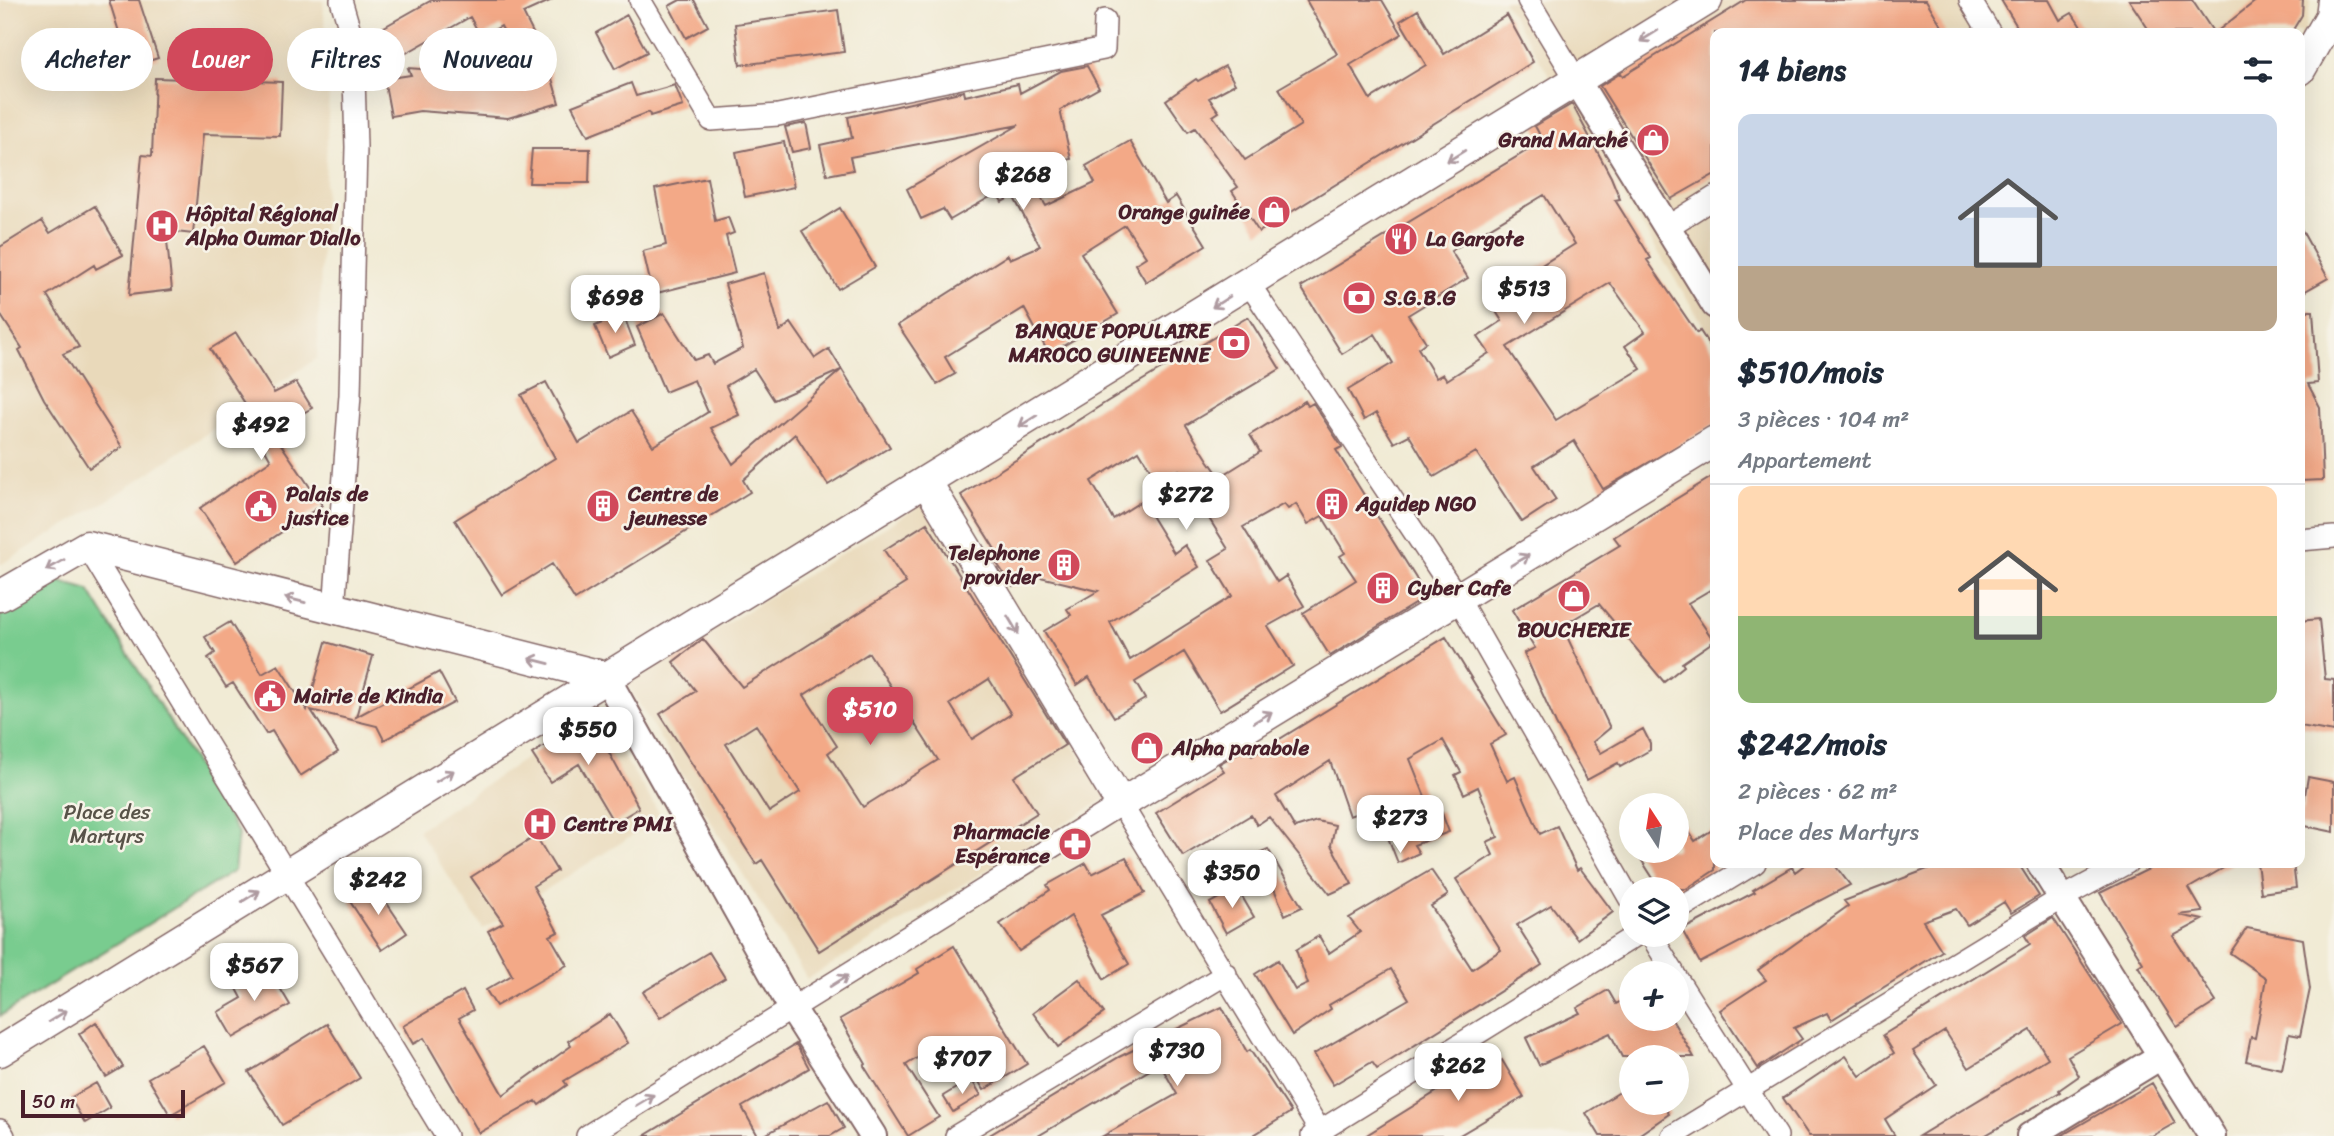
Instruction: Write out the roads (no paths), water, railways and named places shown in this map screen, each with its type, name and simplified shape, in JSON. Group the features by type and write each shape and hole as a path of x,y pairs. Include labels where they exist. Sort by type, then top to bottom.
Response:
{"main road":[{"path":"0,1051 606,677 1250,285 1707,0"},
{"path":"2305,61 2331,16 2333,0"},
{"path":"927,483 1121,804 1710,444"},
{"path":"0,596 87,546 606,677"}],"street":[{"path":"334,610 350,395 356,147 353,41 341,0"},
{"path":"640,0 711,120 778,115 1104,49 1105,20"},
{"path":"1528,0 1710,296"},
{"path":"1970,0 1983,28"},
{"path":"1669,226 1710,200"},
{"path":"1250,285 1458,598 1619,880"},
{"path":"2305,540 2334,537"},
{"path":"87,546 446,1136"},
{"path":"606,677 793,1010 873,1136"},
{"path":"587,1136 1121,804 1226,974 1318,1134 1619,946"},
{"path":"1689,903 1747,868"},
{"path":"2043,868 2212,1136"},
{"path":"1672,1136 2060,899 2118,868"},
{"path":"956,1136 1226,974"},
{"path":"1689,997 1777,1136"},
{"path":"2030,1136 2161,1056"},
{"path":"0,1130 4,1136"}],"place":[{"name":"Grand Marché","path":"1653,140"},
{"name":"Orange guinée","path":"1274,212"},
{"name":"Hôpital Régional Alpha Oumar Diallo","path":"162,226"},
{"name":"La Gargote","path":"1401,239"},
{"name":"S.G.B.G","path":"1359,298"},
{"name":"BANQUE POPULAIRE MAROCO GUINEENNE","path":"1234,343"},
{"name":"Aguidep NGO","path":"1332,504"},
{"name":"Palais de justice","path":"261,506"},
{"name":"Centre de jeunesse","path":"603,506"},
{"name":"Telephone provider","path":"1064,565"},
{"name":"Cyber Cafe","path":"1383,588"},
{"name":"BOUCHERIE","path":"1574,596"},
{"name":"Mairie de Kindia","path":"270,696"},
{"name":"Alpha parabole","path":"1147,748"},
{"name":"Centre PMI","path":"540,824"},
{"name":"Pharmacie Espérance","path":"1075,844"}],"park label":[{"name":"Place des Martyrs","path":"107,824"}]}
